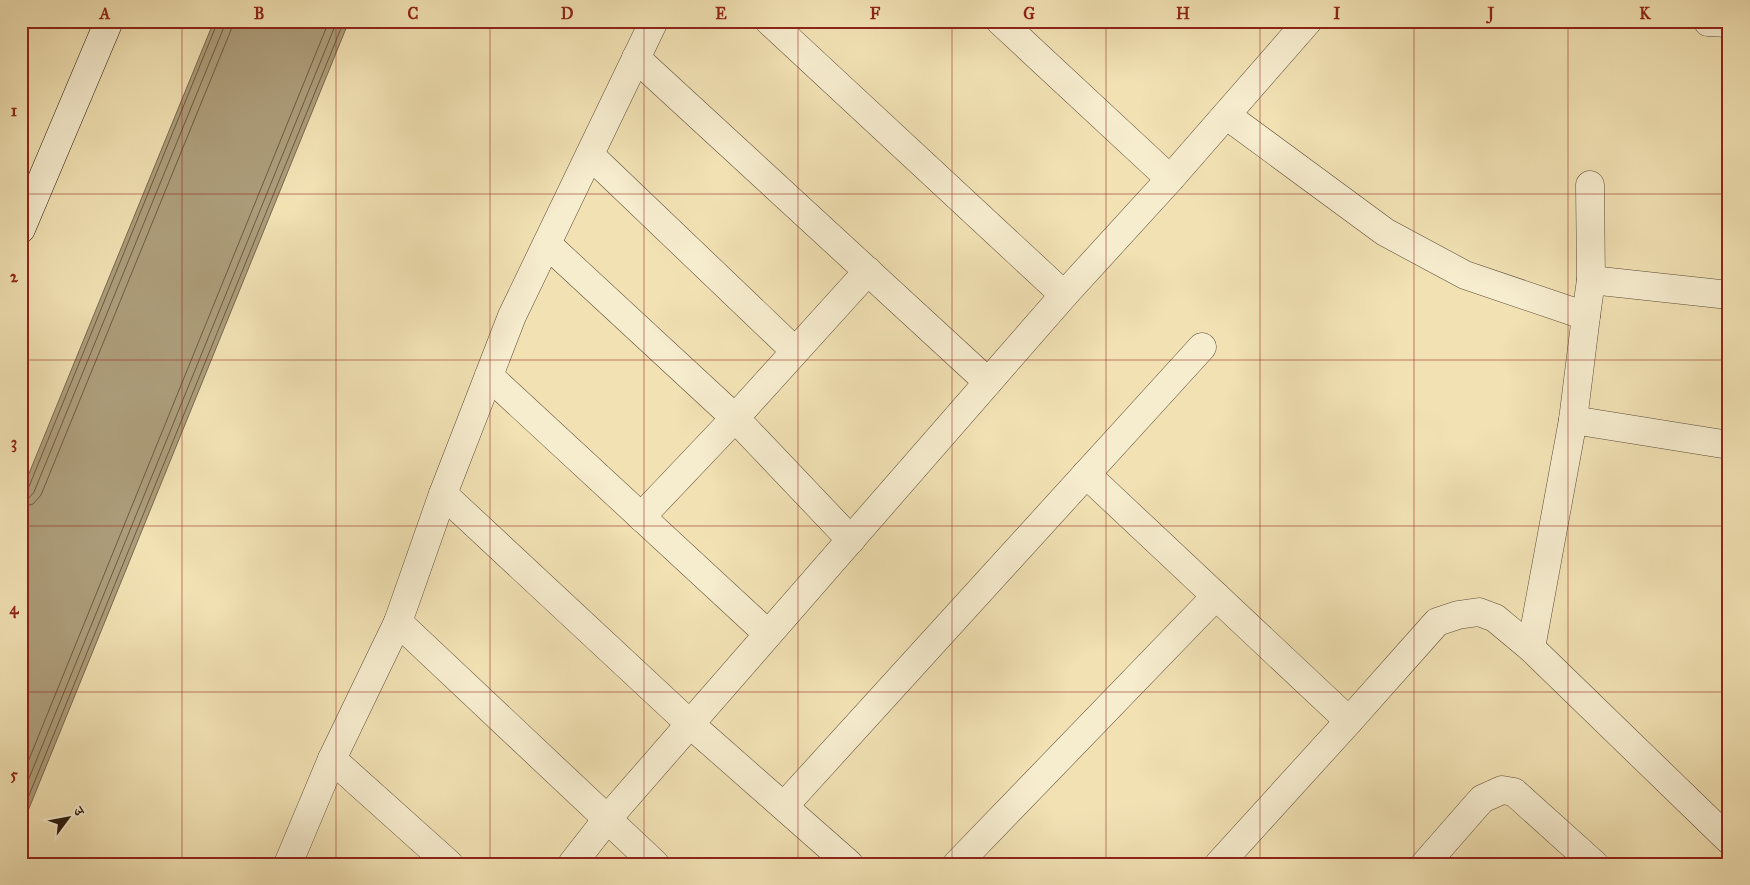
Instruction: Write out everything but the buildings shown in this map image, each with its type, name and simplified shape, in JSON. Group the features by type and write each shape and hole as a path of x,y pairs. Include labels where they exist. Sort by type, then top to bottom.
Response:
{"street":[{"path":"21,229 31,183 109,21"},
{"path":"288,864 332,759 398,622 443,494 512,316 654,21"},
{"path":"769,21 1064,295"},
{"path":"1000,21 1170,179"},
{"path":"572,864 608,818 850,540 1064,295 1170,179 1308,21"},
{"path":"1708,22 1729,23"},
{"path":"636,58 988,382"},
{"path":"1226,115 1386,232 1465,275 1586,316"},
{"path":"590,155 795,351"},
{"path":"1531,648 1573,420 1591,280 1590,185"},
{"path":"547,244 735,418 850,540"},
{"path":"641,517 735,418 868,271"},
{"path":"1591,280 1729,295"},
{"path":"784,806 1202,347"},
{"path":"489,376 768,634"},
{"path":"1573,420 1729,444"},
{"path":"1086,474 1349,721"},
{"path":"443,494 690,724 848,864"},
{"path":"957,864 1216,596"},
{"path":"1225,862 1437,622 1458,615 1479,612 1495,618 1531,648 1729,840"},
{"path":"398,622 655,864"},
{"path":"332,759 449,864"},
{"path":"1425,864 1482,799 1502,790 1514,792 1594,864"}],"water":[{"path":"214,21 349,21 21,828 21,493"}]}
